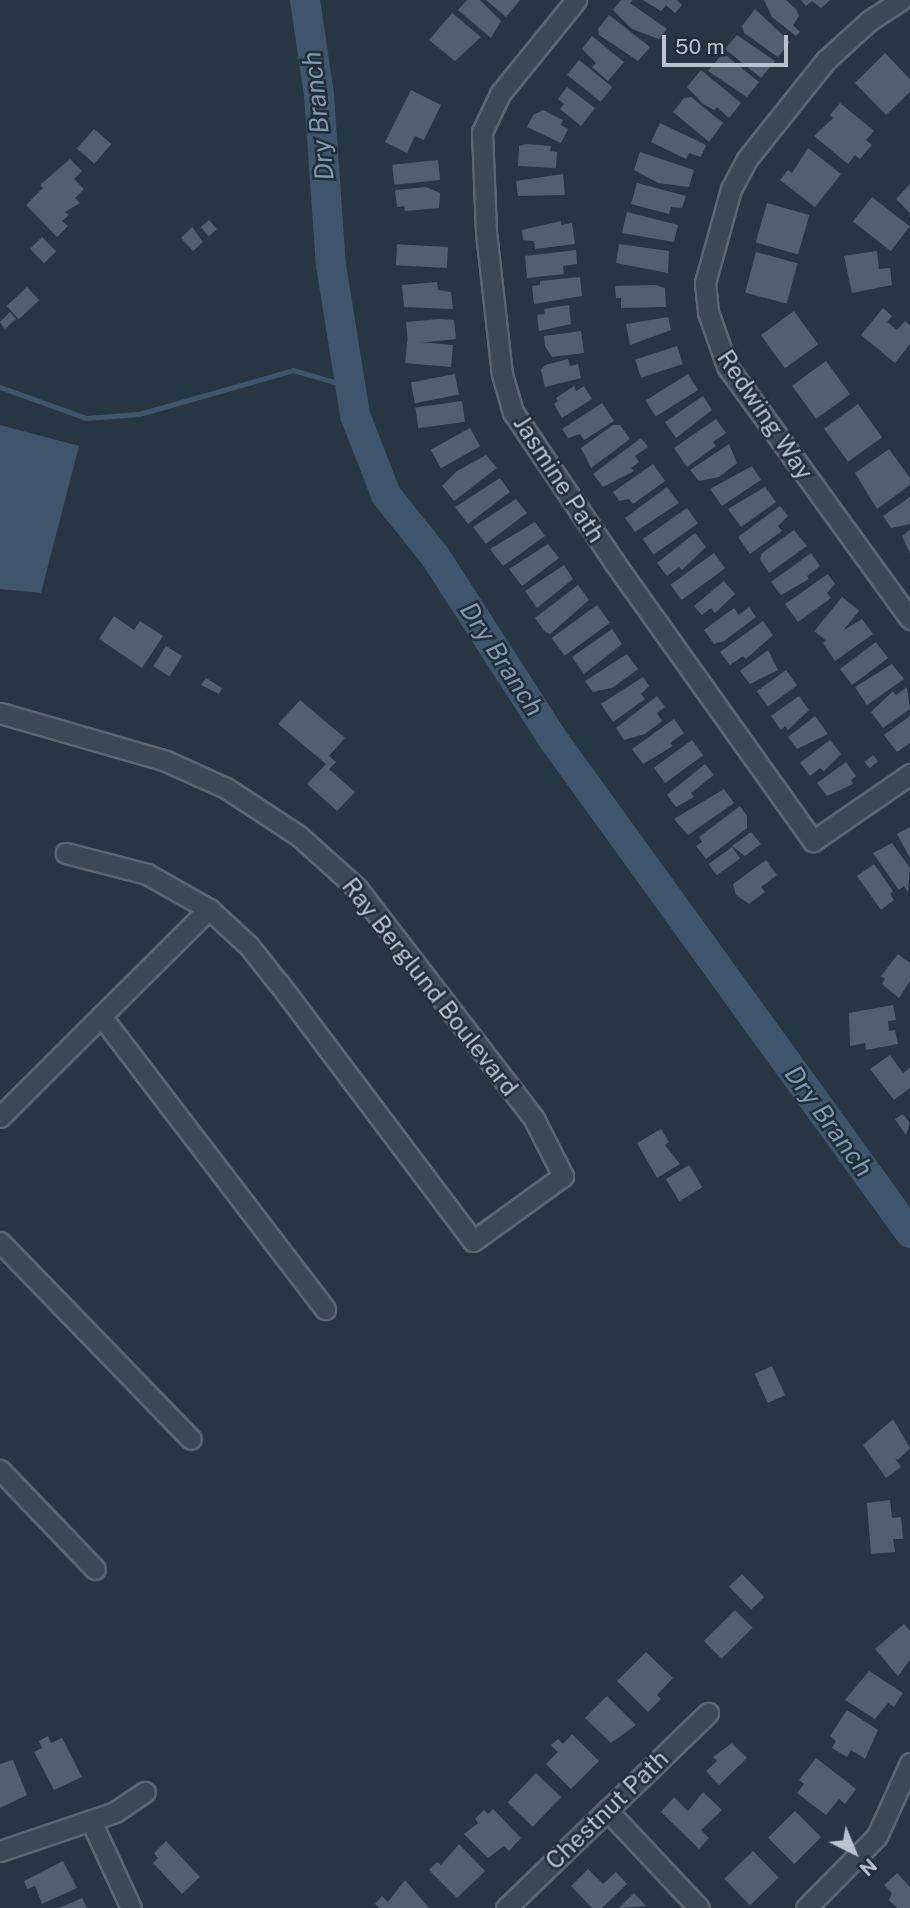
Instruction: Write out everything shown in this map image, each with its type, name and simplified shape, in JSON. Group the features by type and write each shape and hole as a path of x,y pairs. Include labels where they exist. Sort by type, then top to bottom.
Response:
{"street":[{"name":"Jasmine Path","path":"576,0 500,94 482,132 486,232 505,387 519,423 813,841 910,774"},
{"name":"Redwing Way","path":"901,0 870,20 826,60 747,159 730,189 705,283 708,312 727,366 910,619"},
{"name":"Ray Berglund Boulevard","path":"0,713 166,761 226,788 299,836 357,888 534,1119 564,1176 473,1241 279,984 228,924 209,909"},
{"path":"0,1117 209,909 147,874 66,853"},
{"path":"101,1016 325,1310"},
{"path":"0,1242 191,1439"},
{"path":"0,1471 95,1569"},
{"name":"Chestnut Path","path":"506,1908 708,1713"},
{"path":"806,1908 877,1836 910,1763"},
{"path":"0,1851 116,1812 145,1792"},
{"path":"607,1810 699,1908"},
{"path":"91,1821 131,1908"}],"water":[{"path":"0,425 79,446 41,593 0,589"}],"building":[{"path":"467,0 480,0 501,21 491,38 458,10"},
{"path":"486,0 520,0 506,17"},
{"path":"621,0 633,0 630,3 667,29 659,39 632,29 613,10"},
{"path":"643,0 677,0 682,5 675,13 666,5 661,11"},
{"path":"764,0 786,0 796,9 799,16 793,25 800,32 796,36 772,17"},
{"path":"801,0 830,0 821,8 812,1 806,6"},
{"path":"755,9 790,42 778,57 744,33 742,26"},
{"path":"452,13 481,37 455,61 429,40"},
{"path":"609,15 650,47 638,61 599,35 598,29"},
{"path":"737,35 775,61 761,78 725,49"},
{"path":"592,36 624,62 608,81 592,67 596,63 582,49"},
{"path":"723,53 759,82 747,97 708,71"},
{"path":"885,53 910,79 910,92 886,115 855,83"},
{"path":"579,60 612,87 600,102 567,75"},
{"path":"701,70 741,103 729,118 717,107 714,110 703,104 687,87"},
{"path":"567,87 595,108 581,126 560,109 564,104 558,99"},
{"path":"411,90 441,105 424,140 415,136 407,153 385,142"},
{"path":"691,97 723,123 709,142 673,112 684,98"},
{"path":"840,103 874,131 866,140 872,145 860,159 855,155 848,164 814,136 833,118 830,115"},
{"path":"543,110 563,120 561,125 568,129 561,143 527,127 533,115"},
{"path":"660,123 706,145 701,157 689,153 686,159 651,142"},
{"path":"94,129 111,144 94,164 77,149"},
{"path":"519,146 551,146 550,151 557,152 556,168 518,166"},
{"path":"808,148 841,174 815,207 780,180 788,170 792,173"},
{"path":"640,152 694,170 689,187 658,183 634,170"},
{"path":"70,159 82,171 74,179 84,189 75,198 80,203 65,212 69,215 62,221 68,226 57,237 26,205 43,188 40,185"},
{"path":"438,160 440,180 394,185 392,165"},
{"path":"563,174 565,195 518,196 516,181"},
{"path":"637,183 686,196 682,208 671,207 669,214 631,204"},
{"path":"910,184 910,213 896,199"},
{"path":"426,187 440,193 439,208 405,211 404,206 397,207 395,190"},
{"path":"872,197 910,227 891,251 853,221"},
{"path":"767,203 809,215 798,255 756,242"},
{"path":"627,212 678,225 674,242 622,233"},
{"path":"209,220 217,229 209,236 201,227"},
{"path":"561,221 561,225 572,223 575,244 535,249 534,241 523,240 522,230"},
{"path":"192,227 203,242 193,251 181,238"},
{"path":"42,237 56,251 44,263 30,249"},
{"path":"397,244 448,247 447,268 396,265"},
{"path":"619,244 669,251 668,273 616,263"},
{"path":"576,250 577,264 563,266 564,274 527,278 525,256"},
{"path":"877,251 879,269 890,268 892,285 852,293 844,256"},
{"path":"756,252 798,263 787,304 745,293"},
{"path":"580,277 582,296 534,304 532,286 540,285 540,281"},
{"path":"437,282 438,290 451,292 453,309 404,307 402,285"},
{"path":"655,285 665,288 666,307 621,308 621,298 616,298 615,286"},
{"path":"27,287 39,300 19,319 7,306"},
{"path":"569,305 571,324 539,331 537,315 545,314 544,309"},
{"path":"883,308 892,316 887,322 897,330 905,321 910,325 910,344 895,363 861,335"},
{"path":"794,311 818,344 785,368 761,335"},
{"path":"10,312 16,319 5,329 0,322"},
{"path":"668,317 671,330 630,345 626,324"},
{"path":"454,320 456,339 408,344 406,322"},
{"path":"581,331 584,353 552,357 545,346 544,336"},
{"path":"407,341 453,345 451,367 405,363"},
{"path":"677,346 683,364 641,378 635,360"},
{"path":"568,359 570,366 578,364 581,378 545,387 541,370 545,365"},
{"path":"826,361 850,394 816,419 792,386"},
{"path":"455,374 459,395 415,403 411,383"},
{"path":"688,374 698,390 656,417 646,400"},
{"path":"574,386 576,391 584,386 592,399 562,418 554,404 558,401 556,398"},
{"path":"703,396 712,410 676,438 665,422"},
{"path":"462,401 465,422 418,428 415,408"},
{"path":"602,403 614,421 584,440 580,434 568,438 562,429"},
{"path":"858,404 882,437 848,462 824,429"},
{"path":"716,419 726,433 713,442 716,446 687,467 674,448"},
{"path":"613,425 620,425 630,439 591,468 581,448"},
{"path":"470,428 480,446 441,468 431,450"},
{"path":"641,438 648,447 635,456 639,462 631,468 634,471 603,487 593,474"},
{"path":"729,444 737,463 719,477 699,481 690,470"},
{"path":"889,449 910,478 910,485 877,509 855,473"},
{"path":"486,455 497,468 454,501 442,486 457,471"},
{"path":"653,464 665,481 633,504 629,499 619,501 613,492"},
{"path":"752,466 761,480 722,506 710,489"},
{"path":"500,478 510,492 468,524 455,507"},
{"path":"667,487 679,503 635,532 625,518"},
{"path":"765,487 776,502 741,527 728,509"},
{"path":"910,497 910,524 891,528 883,516"},
{"path":"516,499 527,513 486,544 473,527"},
{"path":"780,506 788,516 778,526 782,531 750,554 738,537"},
{"path":"687,508 698,524 654,555 643,539"},
{"path":"535,522 545,536 503,566 490,549"},
{"path":"794,530 807,546 769,573 760,559 762,553"},
{"path":"910,530 910,553 902,536"},
{"path":"695,533 706,547 682,570 679,567 667,576 657,563"},
{"path":"548,544 559,558 522,586 509,569"},
{"path":"714,553 725,568 681,600 670,585"},
{"path":"811,553 820,566 807,576 809,579 781,595 771,582"},
{"path":"564,565 573,579 537,608 525,591"},
{"path":"828,574 835,584 827,593 831,598 798,622 785,604"},
{"path":"724,581 735,594 715,613 711,608 702,615 694,606"},
{"path":"578,585 589,600 550,634 545,632 535,618"},
{"path":"842,597 859,611 831,645 814,631"},
{"path":"597,605 610,623 565,656 552,638"},
{"path":"749,607 756,617 724,641 714,644 704,630 734,608 739,615"},
{"path":"114,616 134,630 140,621 163,636 142,668 99,639"},
{"path":"862,619 873,634 835,661 823,643"},
{"path":"763,621 773,635 746,659 743,656 730,665 720,652"},
{"path":"612,629 622,644 584,674 572,657"},
{"path":"876,642 888,658 852,685 840,669"},
{"path":"166,646 182,656 169,676 153,666"},
{"path":"768,650 778,670 750,684 740,671"},
{"path":"627,654 638,669 612,688 593,692 585,681"},
{"path":"892,664 904,679 867,705 855,687"},
{"path":"786,670 797,685 768,707 757,691"},
{"path":"643,677 649,686 641,694 645,699 613,722 601,704"},
{"path":"206,678 222,688 219,694 201,685"},
{"path":"907,687 910,709 883,728 871,712 893,691 896,695"},
{"path":"657,696 665,707 657,713 662,721 645,734 624,740 616,728"},
{"path":"799,696 809,710 788,730 785,726 781,730 771,716"},
{"path":"300,700 345,738 329,756 336,762 329,769 355,792 337,811 307,784 326,764 278,724"},
{"path":"815,716 828,734 797,749 788,737"},
{"path":"910,716 910,743 897,752 884,735"},
{"path":"674,719 684,733 670,743 673,746 643,764 632,749"},
{"path":"692,740 703,755 665,783 654,768"},
{"path":"830,740 841,754 824,771 820,768 810,776 800,763"},
{"path":"873,755 878,761 870,768 865,762"},
{"path":"846,762 856,776 851,780 853,784 827,796 817,783"},
{"path":"705,764 714,775 691,793 694,797 676,807 667,795"},
{"path":"724,789 734,803 688,835 674,819"},
{"path":"740,806 747,816 747,828 706,859 696,846 702,842 699,837"},
{"path":"910,827 910,858 897,834"},
{"path":"751,832 761,844 745,856 732,846"},
{"path":"892,843 910,868 908,892 904,886 899,890 873,853"},
{"path":"732,847 740,858 717,875 709,864"},
{"path":"766,860 777,875 761,887 765,892 749,904 736,895 733,884"},
{"path":"874,864 893,891 890,894 894,900 881,910 857,876"},
{"path":"898,954 910,963 910,981 899,998 882,984 885,979 881,976"},
{"path":"893,1005 896,1020 888,1021 889,1031 895,1030 898,1044 866,1050 865,1043 850,1046 849,1013"},
{"path":"890,1055 903,1073 910,1068 910,1088 894,1100 870,1069"},
{"path":"903,1114 910,1123 906,1135 895,1119"},
{"path":"661,1129 669,1142 665,1145 680,1164 657,1178 637,1143"},
{"path":"689,1165 702,1187 679,1201 666,1179"},
{"path":"772,1366 785,1395 768,1403 755,1374"},
{"path":"893,1419 910,1448 898,1460 895,1458 901,1467 886,1478 863,1445"},
{"path":"890,1500 892,1518 901,1517 903,1539 893,1539 895,1552 871,1554 867,1503"},
{"path":"742,1574 764,1597 751,1610 729,1587"},
{"path":"735,1610 753,1628 722,1659 704,1641"},
{"path":"904,1624 910,1631 910,1660 898,1676 875,1649"},
{"path":"646,1652 673,1678 657,1695 661,1699 648,1712 617,1681"},
{"path":"869,1671 903,1693 894,1707 888,1703 875,1719 845,1700"},
{"path":"607,1696 636,1725 611,1743 585,1718"},
{"path":"847,1710 878,1730 865,1759 851,1750 847,1757 832,1748 836,1741 830,1736"},
{"path":"572,1734 599,1761 571,1789 546,1764 558,1752 551,1745 558,1739 563,1744"},
{"path":"48,1736 51,1743 62,1738 82,1777 54,1790 34,1752 42,1748 39,1741"},
{"path":"732,1743 747,1758 719,1785 706,1771 717,1761 713,1757"},
{"path":"816,1758 856,1789 845,1804 839,1799 826,1815 797,1793 804,1784 799,1780"},
{"path":"13,1760 27,1795 0,1808 0,1764"},
{"path":"536,1773 561,1797 533,1827 508,1802"},
{"path":"703,1792 722,1810 701,1830 709,1838 699,1849 661,1812 674,1797 688,1811"},
{"path":"493,1809 521,1838 509,1851 504,1846 488,1858 464,1834 478,1823 475,1819 484,1810 488,1814"},
{"path":"795,1811 821,1837 794,1864 768,1838"},
{"path":"166,1841 200,1877 182,1894 153,1863 158,1858 154,1853"},
{"path":"459,1844 485,1871 457,1898 429,1870 437,1862 441,1865"},
{"path":"753,1851 779,1878 750,1905 724,1879"},
{"path":"63,1861 77,1888 42,1904 35,1886 27,1889 24,1881"},
{"path":"588,1869 603,1884 616,1872 627,1884 602,1908 592,1908 571,1886"},
{"path":"897,1873 910,1887 910,1908 897,1908 889,1900 892,1893 884,1885"},
{"path":"405,1880 429,1908 379,1908 375,1904 382,1896 388,1902"},
{"path":"634,1893 646,1906 619,1908"},
{"path":"82,1898 87,1908 59,1908"}],"waterway":[{"name":"Dry Branch","path":"305,0 319,95 331,265 355,415 386,495 435,556 555,742 910,1233"},
{"path":"0,387 86,418 139,414 293,370 351,387"}]}
